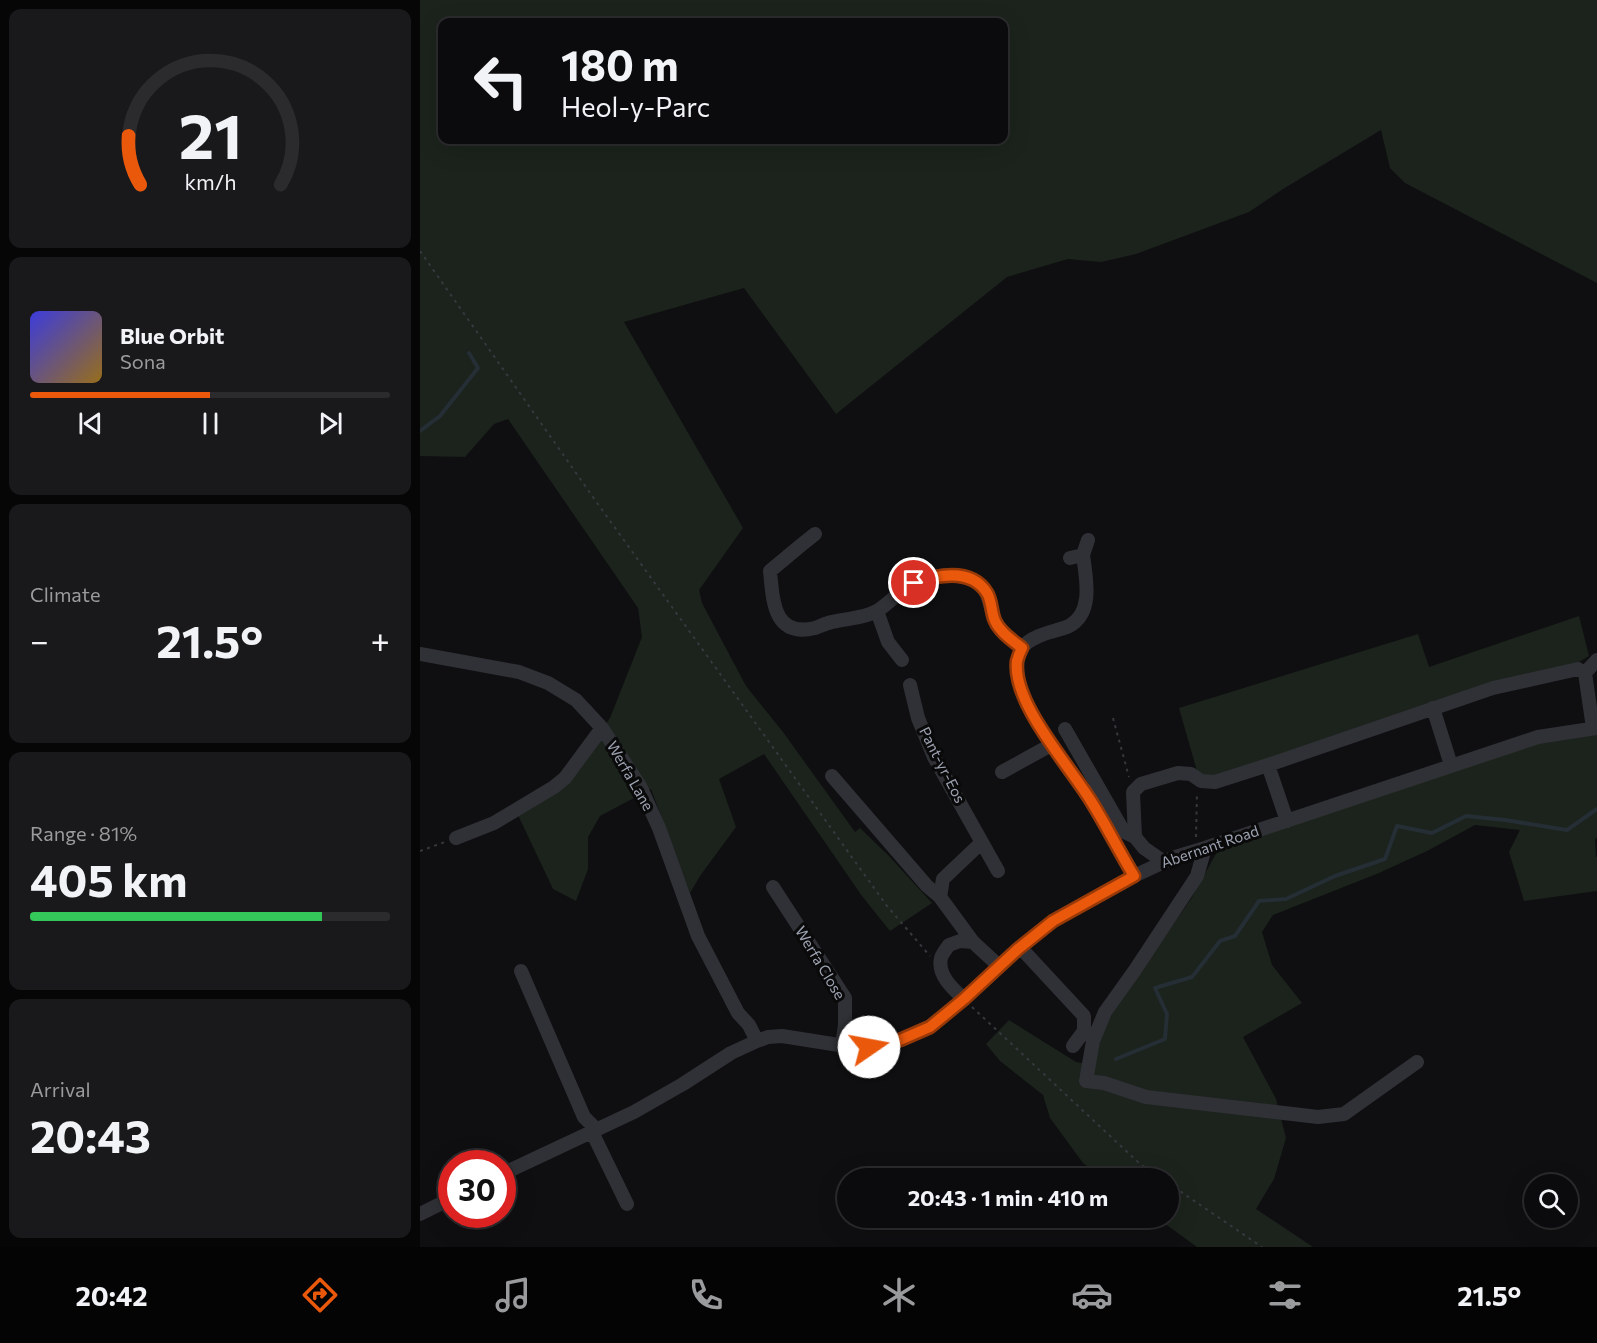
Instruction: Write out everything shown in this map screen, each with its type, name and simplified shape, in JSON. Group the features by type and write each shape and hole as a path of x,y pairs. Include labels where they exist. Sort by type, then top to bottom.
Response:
{"street":[{"path":"815,534 770,571 772,599 776,613 787,626 803,629 815,628 834,621 861,617 877,610 914,583 935,576 958,576 975,580 988,594 995,621 1003,632 1022,648"},
{"path":"1088,540 1077,556 1087,584 1086,603 1078,618 1069,626 1032,639 1022,648 1017,661 1018,678 1026,700 1051,746 1074,774 1134,876"},
{"path":"877,610 888,642 902,660"},
{"name":"Werfa Lane","path":"420,654 519,672 548,683 576,700 602,728 640,786 659,828 698,936 738,1013 749,1025 757,1041"},
{"path":"1585,673 1597,660"},
{"path":"1135,837 1133,792 1141,784 1178,773 1191,774 1201,781 1215,782 1493,688 1578,669 1585,673 1595,728"},
{"name":"Pant-yr-Eos","path":"910,686 918,718 934,757 998,871"},
{"path":"1433,708 1451,765"},
{"path":"456,838 494,823 554,787 565,778 602,728"},
{"name":"Abernant Road","path":"516,1168 634,1112 731,1053 768,1037 782,1036 869,1047 900,1040 930,1027 1053,921 1134,876 1172,858 1205,849 1538,737 1595,728"},
{"path":"1065,729 1124,832 1135,837 1144,848 1164,862"},
{"path":"1002,772 1051,746"},
{"path":"1268,765 1287,820"},
{"path":"832,776 927,886 940,897 973,942 999,966"},
{"path":"940,897 944,879 982,842"},
{"path":"1205,849 1197,876 1105,1012 1093,1041 1086,1081 1104,1083 1146,1097 1318,1117 1344,1114 1417,1062"},
{"name":"Werfa Close","path":"773,887 845,998 842,1045"},
{"path":"964,999 948,984 941,969 941,957 948,945 960,941 973,942"},
{"path":"1020,948 1084,1016 1084,1031 1072,1046"},
{"path":"521,971 584,1117 595,1131 627,1204"},
{"path":"420,1214 438,1205"}],"path":[{"path":"420,251 595,500 887,906 941,969"},
{"path":"1113,718 1133,792"},
{"path":"1201,781 1197,789 1196,839 1205,849"},
{"path":"420,851 456,838"},
{"path":"964,999 1146,1168"},
{"path":"1179,1190 1262,1247"}],"shaded area":[{"path":"420,0 1597,0 1597,283 1405,183 1390,168 1381,130 1249,212 1136,254 1101,262 1068,259 1007,277 836,414 744,288 624,322 743,528 699,590 702,603 746,686 783,732 855,832 860,828 932,903 890,931 862,896 764,754 719,779 736,827 690,893 651,789 600,816 588,837 588,869 576,901 553,889 518,815 567,780 610,718 642,637 638,608 508,419 494,424 465,457 420,456"},
{"path":"1579,616 1589,656 1579,662 1532,675 1215,779 1204,778 1197,771 1179,708 1418,634 1429,667"},
{"path":"1597,734 1597,837 1595,840 1597,891 1524,901 1509,852 1520,830 1475,825 1379,873 1273,915 1262,932 1272,965 1302,1003 1243,1037 1276,1099 1286,1138 1274,1179 1256,1209 1313,1247 1197,1247 1171,1228 1179,1228 1179,1168 1090,1168 1083,1163 1050,1118 1043,1095 1000,1061 986,1044 1009,1020 1076,1062 1093,1065 1097,1043 1111,1014 1191,899 1218,850 1539,743"}],"waterway":[{"path":"420,431 440,416 478,368 469,353"},
{"path":"1116,1059 1165,1039 1167,1014 1155,988 1192,977 1220,941 1235,936 1259,901 1286,899 1335,876 1385,859 1397,826 1432,833 1466,816 1567,830 1597,809"}],"route":[{"path":"869,1047 900,1040 930,1027 1053,921 1134,876 1074,774 1051,746 1026,700 1018,678 1017,661 1022,648 1003,632 995,621 988,594 975,580 958,576 935,576 914,583"}]}
